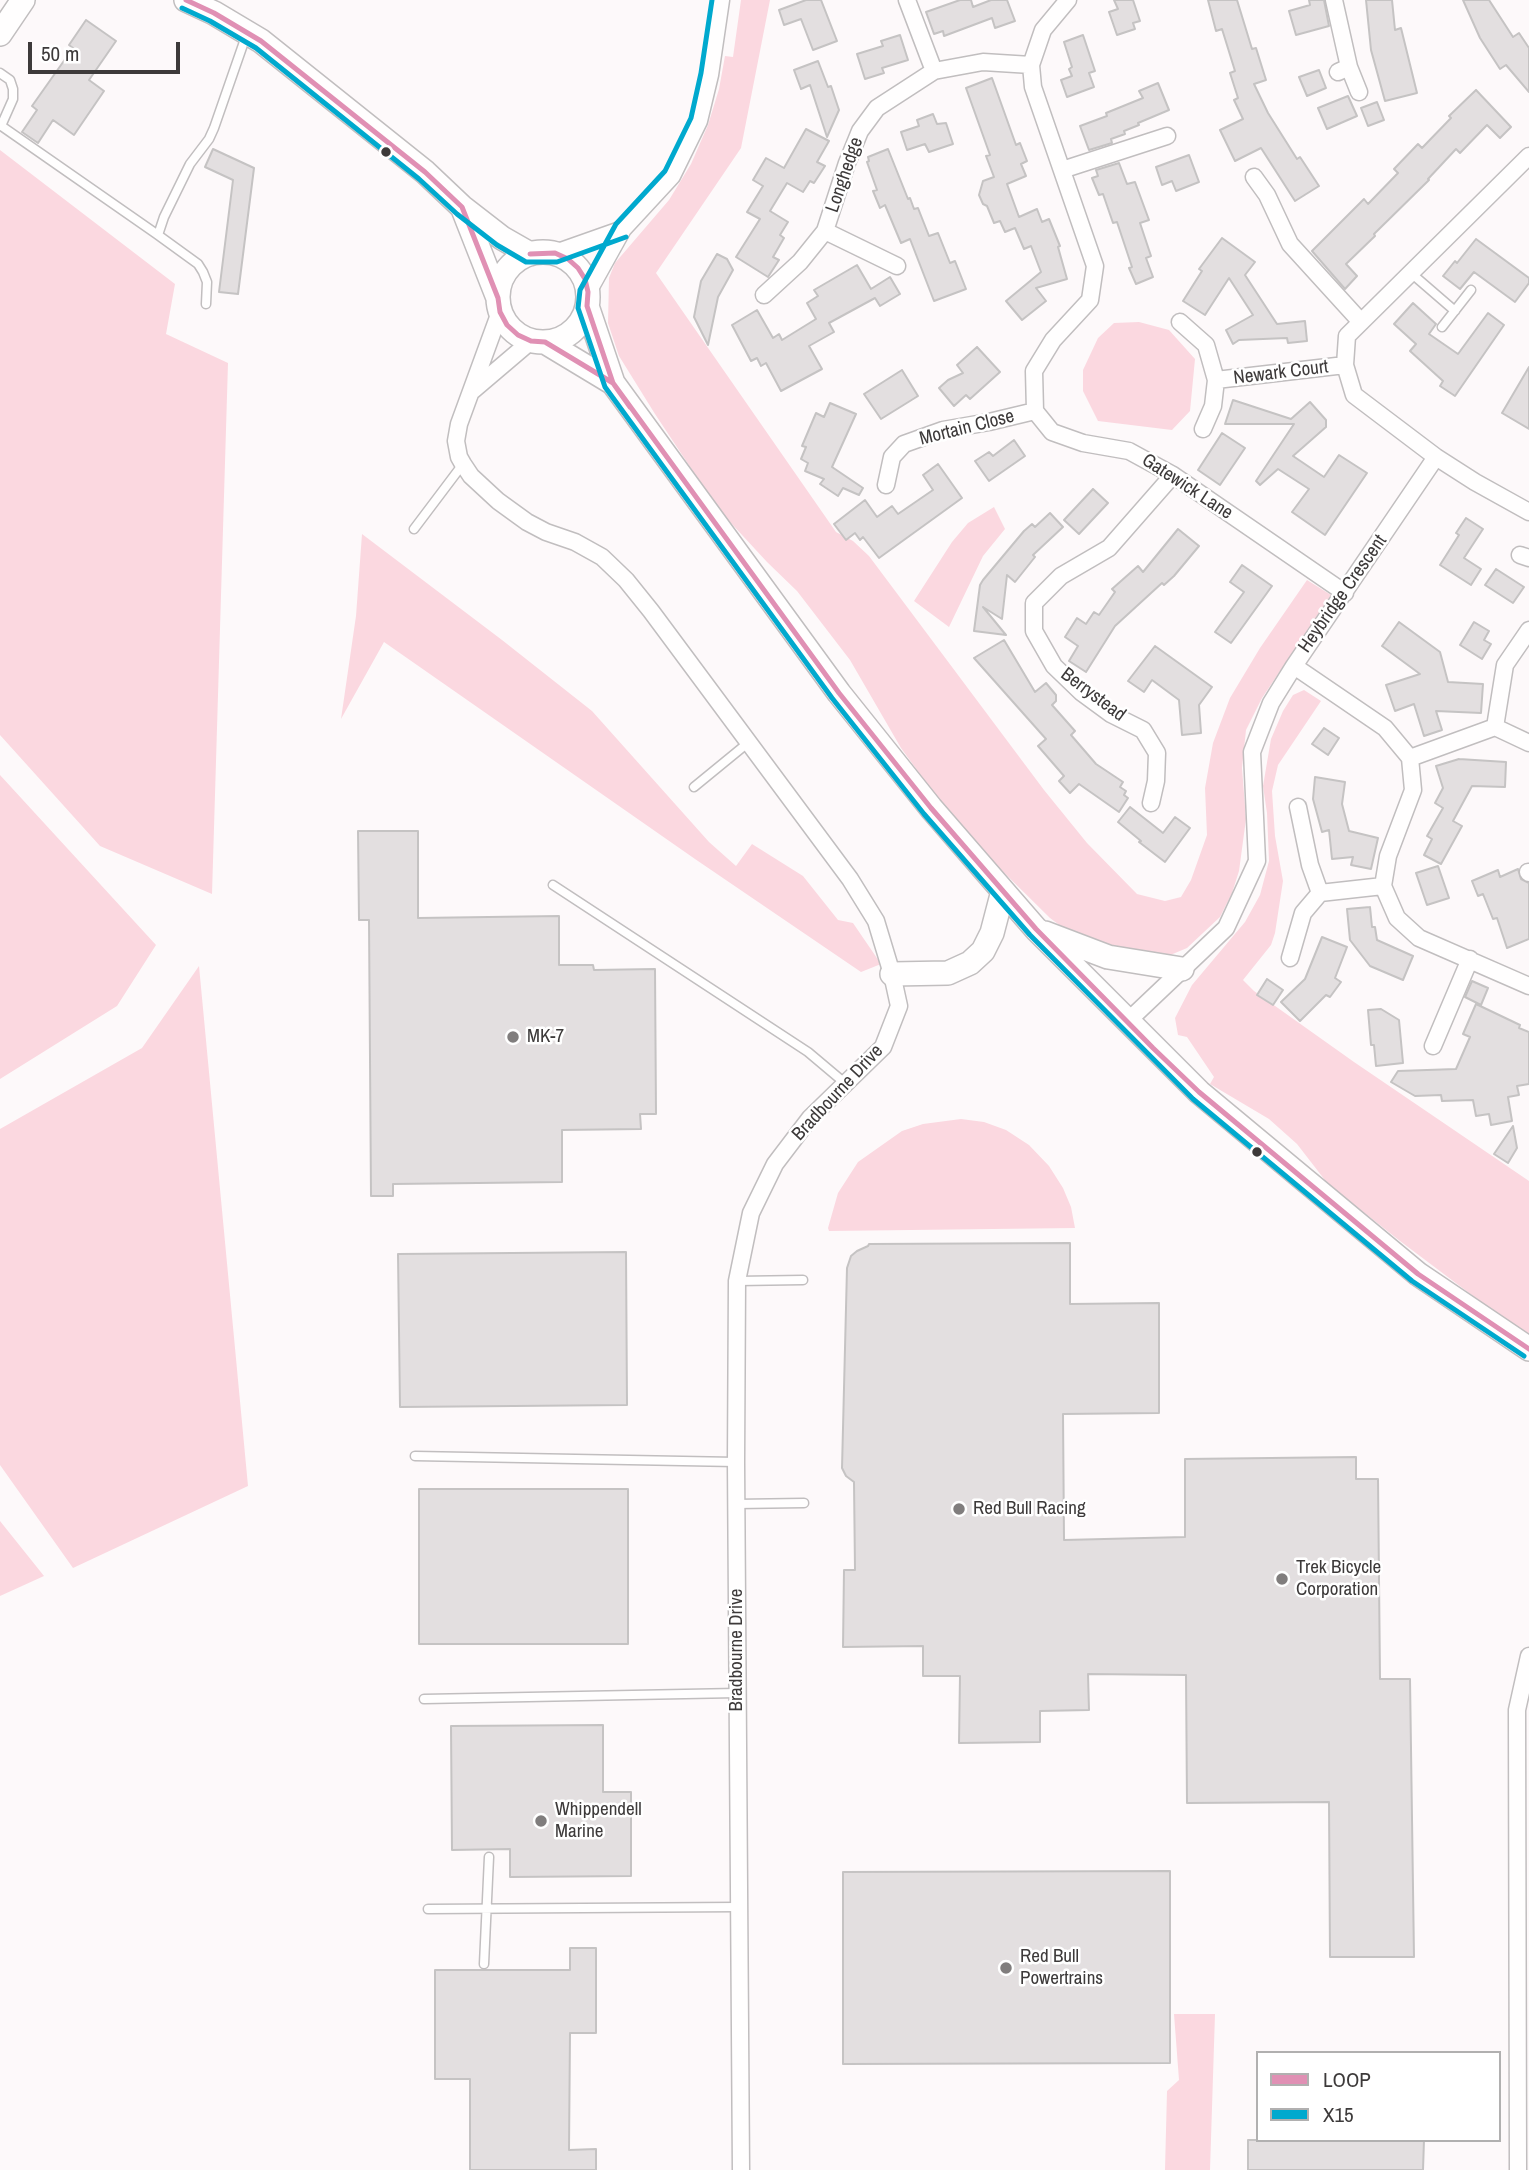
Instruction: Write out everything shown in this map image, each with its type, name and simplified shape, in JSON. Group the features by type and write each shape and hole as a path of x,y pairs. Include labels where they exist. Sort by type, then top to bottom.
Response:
{"street":[{"path":"0,34 23,0"},
{"path":"186,0 247,33 292,65 415,163 502,238 530,254"},
{"path":"471,392 538,342 560,339 572,332 582,320 588,299 623,229 672,176 699,121 710,75 721,0"},
{"path":"907,0 934,71"},
{"path":"1035,411 1034,371 1054,340 1090,300 1094,266 1033,87 1031,65 1043,30 1068,0"},
{"path":"1334,0 1343,70 1359,92"},
{"name":"Longhedge","path":"764,295 800,262 825,231 860,131 877,108 934,71 983,62 1031,65"},
{"path":"1062,170 1167,136"},
{"path":"1529,156 1347,336 1345,365 1354,395 1436,457 1529,512"},
{"path":"1254,177 1267,195 1290,244 1361,322"},
{"path":"462,206 499,305 513,330 613,383"},
{"path":"555,253 623,229"},
{"name":"Longhedge","path":"825,231 897,267"},
{"path":"463,464 456,441 459,424 499,305 500,284 506,270 517,260 530,254 555,253 568,259 585,279 588,299 613,383 839,693 931,808 1036,929 1199,1091 1418,1274 1529,1349"},
{"name":"Newark Court","path":"1180,322 1206,345 1216,380 1213,406 1203,429"},
{"name":"Newark Court","path":"1216,380 1345,365"},
{"name":"Gatewick Lane","path":"1035,411 1052,432 1083,443 1129,451 1173,475 1345,593"},
{"name":"Mortain Close","path":"886,485 892,457 904,444 943,430 1035,411"},
{"name":"Heybridge Crescent","path":"1128,1021 1226,928 1257,861 1252,752 1271,702 1436,457"},
{"name":"Bradbourne Drive","path":"463,464 471,476 527,522 575,542 602,557 652,611 850,878 876,921 899,1006 883,1048 810,1118 775,1164 751,1213 737,1281 741,2170"},
{"name":"Berrystead","path":"1151,803 1156,781 1157,753 1143,730 1111,714 1054,666 1034,631 1034,603 1061,576 1109,548 1173,475"},
{"path":"1495,727 1505,665 1529,630"},
{"path":"1294,666 1385,728 1409,758 1413,790 1388,856 1383,886 1397,918 1419,938 1529,986"},
{"path":"1409,758 1495,727 1529,743"},
{"path":"1298,807 1310,865 1320,892"},
{"path":"1290,958 1303,913 1320,892 1383,886"},
{"path":"892,974 948,973 970,963 983,951 992,933 1003,891"},
{"path":"1036,929 1108,957 1182,969"},
{"path":"1433,1046 1471,959"},
{"path":"1518,2170 1517,1722 1529,1656"}],"lane":[{"path":"158,235 190,164 214,128 247,33"},
{"path":"0,73 10,80 13,89 13,99 1,126 198,264 207,282 206,304"},
{"path":"1411,273 1455,311"},
{"path":"1442,327 1471,290"},
{"path":"414,528 463,464"},
{"path":"694,787 749,742"},
{"path":"553,885 808,1052 846,1084"},
{"path":"737,1281 803,1280"},
{"path":"415,1456 736,1462"},
{"path":"736,1504 804,1503"},
{"path":"424,1699 737,1693"},
{"path":"484,1964 489,1857"},
{"path":"428,1909 739,1907"}],"shaded area":[{"path":"741,0 770,0 741,148 656,273 836,532 853,541 869,556 1044,790 1087,843 1137,894 1165,901 1181,897 1191,880 1207,835 1205,788 1213,743 1230,698 1260,648 1307,580 1331,595 1262,698 1246,730 1242,768 1246,819 1239,871 1220,917 1187,948 1168,956 1144,959 1078,939 1050,918 975,844 901,748 850,660 797,591 718,509 619,356 608,323 609,278 615,263 669,200 691,164 708,125 725,56 733,57"},
{"path":"0,150 175,284 166,334 228,363 212,894 100,846 0,735"},
{"path":"1139,322 1169,330 1195,359 1190,411 1172,430 1098,421 1083,391 1083,370 1098,338 1114,323"},
{"path":"994,507 1005,529 983,556 949,627 914,601 952,542 968,523"},
{"path":"362,534 592,711 709,842 736,866 752,844 803,876 838,920 853,923 881,964 861,972 384,642 341,719 356,616"},
{"path":"1304,690 1321,701 1278,765 1272,791 1275,836 1283,881 1275,933 1271,945 1243,980 1254,991 1354,1062 1529,1181 1529,1334 1489,1308 1328,1184 1297,1144 1269,1119 1210,1084 1214,1077 1187,1037 1178,1035 1175,1018 1192,985 1245,922 1260,895 1269,861 1263,786 1271,739 1293,695"},
{"path":"0,775 156,945 117,1006 0,1079"},
{"path":"199,966 248,1486 73,1568 0,1465 0,1129 142,1048"},
{"path":"961,1119 984,1122 1006,1130 1029,1145 1049,1166 1063,1188 1071,1207 1075,1228 829,1231 838,1193 858,1162 902,1131 923,1124"},
{"path":"0,1521 44,1576 0,1596"},
{"path":"1174,2014 1215,2014 1210,2170 1165,2170 1167,2091 1179,2080"}],"building":[{"path":"806,0 821,0 837,41 813,50 801,19 784,25 779,10"},
{"path":"960,0 971,0 973,7 991,0 1007,0 1015,21 995,28 992,18 944,36 943,31 934,34 926,12"},
{"path":"1114,0 1133,0 1140,21 1133,23 1135,29 1117,35 1109,12 1118,9"},
{"path":"1208,0 1237,0 1252,49 1256,48 1266,80 1254,84 1268,113 1297,159 1300,157 1319,186 1295,201 1261,148 1235,161 1220,130 1243,119 1234,100 1238,98 1230,73 1235,71 1222,29 1216,31"},
{"path":"1309,0 1324,0 1329,26 1296,35 1289,11 1310,5"},
{"path":"1366,0 1392,0 1395,30 1401,28 1417,93 1385,101 1371,50"},
{"path":"1463,0 1489,0 1513,37 1519,33 1529,48 1529,92 1506,65 1500,69 1480,38"},
{"path":"86,20 116,41 89,80 104,91 74,135 53,120 38,143 22,132 37,110 32,106 73,48 69,45"},
{"path":"900,35 908,60 882,68 884,73 865,79 857,54 883,46 881,41"},
{"path":"1083,35 1095,71 1089,73 1094,87 1067,97 1061,80 1072,76 1069,69 1072,67 1064,42"},
{"path":"818,61 828,87 831,86 839,110 827,137 810,85 801,89 794,70"},
{"path":"1319,70 1326,88 1307,96 1299,77"},
{"path":"992,78 1016,145 1020,143 1027,161 1021,164 1026,176 1007,184 1019,217 1037,209 1042,222 1049,219 1060,246 1058,247 1067,279 1036,288 1046,301 1022,320 1006,301 1041,272 1031,246 1024,249 1015,228 1005,232 1000,221 994,223 979,195 983,181 994,177 986,156 990,155 966,88"},
{"path":"1158,83 1169,110 1124,131 1125,134 1111,139 1112,143 1089,150 1080,126 1143,98 1139,91"},
{"path":"1476,90 1511,127 1500,138 1487,125 1460,153 1456,149 1346,264 1357,276 1345,289 1312,251 1364,199 1368,204 1398,173 1394,169 1418,144 1422,148"},
{"path":"1348,96 1357,116 1327,129 1318,108"},
{"path":"1377,102 1384,120 1368,126 1361,108"},
{"path":"933,114 937,124 946,123 953,144 929,152 925,144 907,150 901,132 919,126 917,120"},
{"path":"806,129 829,141 817,162 825,166 814,183 810,181 803,192 787,183 770,211 788,222 780,235 784,238 773,257 779,260 768,277 736,257 760,219 747,212 763,186 753,180 766,158 784,168"},
{"path":"213,149 254,168 238,294 219,292 233,180 205,167"},
{"path":"888,149 908,199 910,198 914,209 918,208 929,236 938,233 950,263 955,261 966,289 934,301 910,239 901,243 885,205 880,208 873,191 877,190 867,162 868,157"},
{"path":"1189,155 1199,182 1176,191 1172,181 1162,185 1156,167"},
{"path":"1119,163 1127,184 1135,182 1149,220 1140,223 1151,256 1146,258 1153,277 1136,284 1117,222 1113,223 1103,194 1099,195 1092,178 1098,176 1096,170"},
{"path":"1222,238 1255,262 1245,275 1277,324 1305,321 1307,341 1288,343 1287,338 1239,340 1233,344 1226,330 1253,315 1229,278 1205,315 1183,301 1202,271 1199,269"},
{"path":"1476,239 1529,278 1529,283 1515,302 1474,272 1460,289 1443,276"},
{"path":"717,254 727,259 733,270 718,297 708,345 694,317 701,281"},
{"path":"857,265 871,289 890,277 900,294 880,306 875,298 829,323 834,332 809,346 822,369 781,391 766,363 761,366 757,358 751,361 732,325 757,310 773,338 779,334 782,340 816,319 807,303 818,296 814,290"},
{"path":"1413,303 1436,324 1429,334 1458,354 1488,313 1504,325 1455,396 1440,386 1443,381 1410,351 1416,344 1394,324"},
{"path":"977,347 1000,372 970,399 966,395 954,406 939,388 963,373 957,365"},
{"path":"1529,367 1529,429 1502,413"},
{"path":"902,370 918,396 881,419 864,394"},
{"path":"1233,400 1291,419 1310,402 1326,420 1326,427 1293,456 1324,477 1339,455 1367,473 1325,535 1292,512 1309,489 1278,469 1260,485 1256,481 1294,424 1225,424"},
{"path":"830,403 856,414 832,467 863,488 859,495 843,488 838,496 820,484 824,479 805,471 808,463 801,459 806,447 802,446 816,413 824,417"},
{"path":"1222,433 1245,448 1220,485 1198,470"},
{"path":"1014,440 1025,456 989,481 975,461 989,452 993,456"},
{"path":"938,464 962,498 879,558 863,537 860,540 855,533 846,540 834,524 865,500 877,517 892,506 898,514 933,490 923,475"},
{"path":"1093,489 1108,503 1079,534 1064,520"},
{"path":"1050,513 1063,527 1033,555 1035,557 1015,582 1007,575 1002,619 983,607 1006,635 974,631 983,580 1024,531 1032,524 1035,527"},
{"path":"1466,518 1483,529 1464,558 1481,569 1471,585 1440,565 1459,535 1456,533"},
{"path":"1178,529 1199,546 1174,576 1164,585 1162,583 1115,626 1086,672 1069,661 1078,646 1065,637 1077,618 1086,624 1094,612 1099,615 1115,592 1112,589 1138,566 1143,572"},
{"path":"1242,565 1272,586 1231,643 1215,632 1244,592 1230,582"},
{"path":"1496,569 1524,587 1513,603 1485,585"},
{"path":"1399,622 1440,652 1448,682 1483,684 1481,713 1436,711 1442,730 1424,736 1414,704 1395,711 1386,685 1420,674 1382,646"},
{"path":"1474,622 1489,631 1484,640 1491,644 1482,659 1460,645"},
{"path":"1004,640 1035,692 1046,683 1056,695 1056,701 1052,705 1075,731 1071,735 1096,764 1123,782 1120,787 1126,791 1124,795 1128,798 1119,812 1079,784 1070,793 1059,781 1064,776 1038,746 1046,739 974,658"},
{"path":"1155,646 1212,687 1199,705 1201,733 1182,735 1179,700 1152,680 1144,692 1128,681"},
{"path":"1324,728 1339,738 1328,755 1312,744"},
{"path":"1459,759 1506,762 1505,787 1472,786 1453,821 1462,826 1441,864 1424,855 1432,839 1427,836 1443,808 1435,803 1443,788 1436,766"},
{"path":"1315,777 1345,782 1342,804 1349,831 1378,838 1371,869 1351,865 1353,857 1332,859 1329,830 1322,832 1313,799"},
{"path":"1130,807 1163,833 1175,817 1190,828 1165,862 1118,822"},
{"name":"MK-7","path":"358,831 418,831 418,918 559,916 559,965 593,965 594,970 655,969 656,1114 640,1114 641,1129 562,1130 562,1182 393,1184 393,1196 371,1196 369,920 359,920"},
{"path":"1438,866 1449,898 1427,905 1416,873"},
{"path":"1518,869 1521,879 1529,883 1529,939 1507,948 1497,918 1493,919 1483,894 1478,896 1472,881 1498,870 1500,877"},
{"path":"1370,907 1372,927 1375,927 1377,940 1413,956 1403,980 1370,966 1350,940 1347,909"},
{"path":"1322,937 1347,947 1335,978 1341,982 1330,997 1326,995 1300,1021 1281,1002 1305,979"},
{"path":"1267,979 1283,990 1273,1005 1257,995"},
{"path":"1472,981 1488,988 1481,1005 1465,997"},
{"path":"1476,1004 1529,1032 1529,1084 1517,1086 1519,1095 1508,1097 1512,1121 1491,1125 1489,1114 1476,1116 1473,1100 1442,1101 1441,1095 1415,1096 1391,1082 1398,1071 1456,1069 1470,1037 1463,1034"},
{"path":"1381,1009 1399,1020 1403,1063 1376,1066 1368,1010"},
{"path":"1513,1126 1517,1148 1508,1163 1494,1154"},
{"path":"1070,1243 1070,1304 1159,1303 1159,1413 1063,1414 1064,1540 1185,1537 1185,1459 1356,1457 1356,1479 1378,1479 1380,1679 1410,1679 1414,1957 1330,1957 1329,1802 1187,1803 1186,1675 1088,1674 1089,1710 1040,1711 1040,1742 959,1743 960,1676 923,1676 923,1646 843,1647 844,1570 855,1570 854,1482 846,1476 842,1468 847,1268 851,1256 869,1244"},
{"path":"626,1252 627,1405 400,1407 398,1254"},
{"path":"419,1489 628,1489 628,1644 419,1644"},
{"name":"Whippendell Marine","path":"603,1725 603,1792 631,1792 631,1876 510,1877 510,1849 452,1850 451,1726"},
{"name":"Red Bull Powertrains","path":"1170,1871 1170,2063 843,2064 843,1872"},
{"path":"570,1948 596,1948 596,2033 570,2033 569,2150 596,2149 596,2170 470,2170 470,2079 435,2079 435,1970 570,1970"},
{"path":"1248,2140 1424,2142 1423,2170 1248,2170"}],"transit line":[{"name":"LOOP","path":"186,0 261,41 425,172 462,207 507,325 518,335 531,341 545,342 613,383 839,693 931,808 1036,929 1153,1048 1199,1092 1418,1274 1529,1349"},
{"name":"X15","path":"712,0 691,118 665,171 616,224 580,290 578,308 605,387 832,698 924,814 1030,935 1193,1099 1412,1281 1524,1356"},
{"name":"X15","path":"182,8 256,48 419,179 457,214 497,245 526,262 557,262 626,237"},
{"name":"LOOP","path":"530,254 555,253 578,268 585,279 587,306 613,383 630,407"}],"place":[{"name":"MK-7","path":"513,1037"},
{"name":"Red Bull Racing","path":"959,1509"},
{"name":"Trek Bicycle Corporation","path":"1282,1579"},
{"name":"Whippendell Marine","path":"541,1821"},
{"name":"Red Bull Powertrains","path":"1006,1968"}]}
